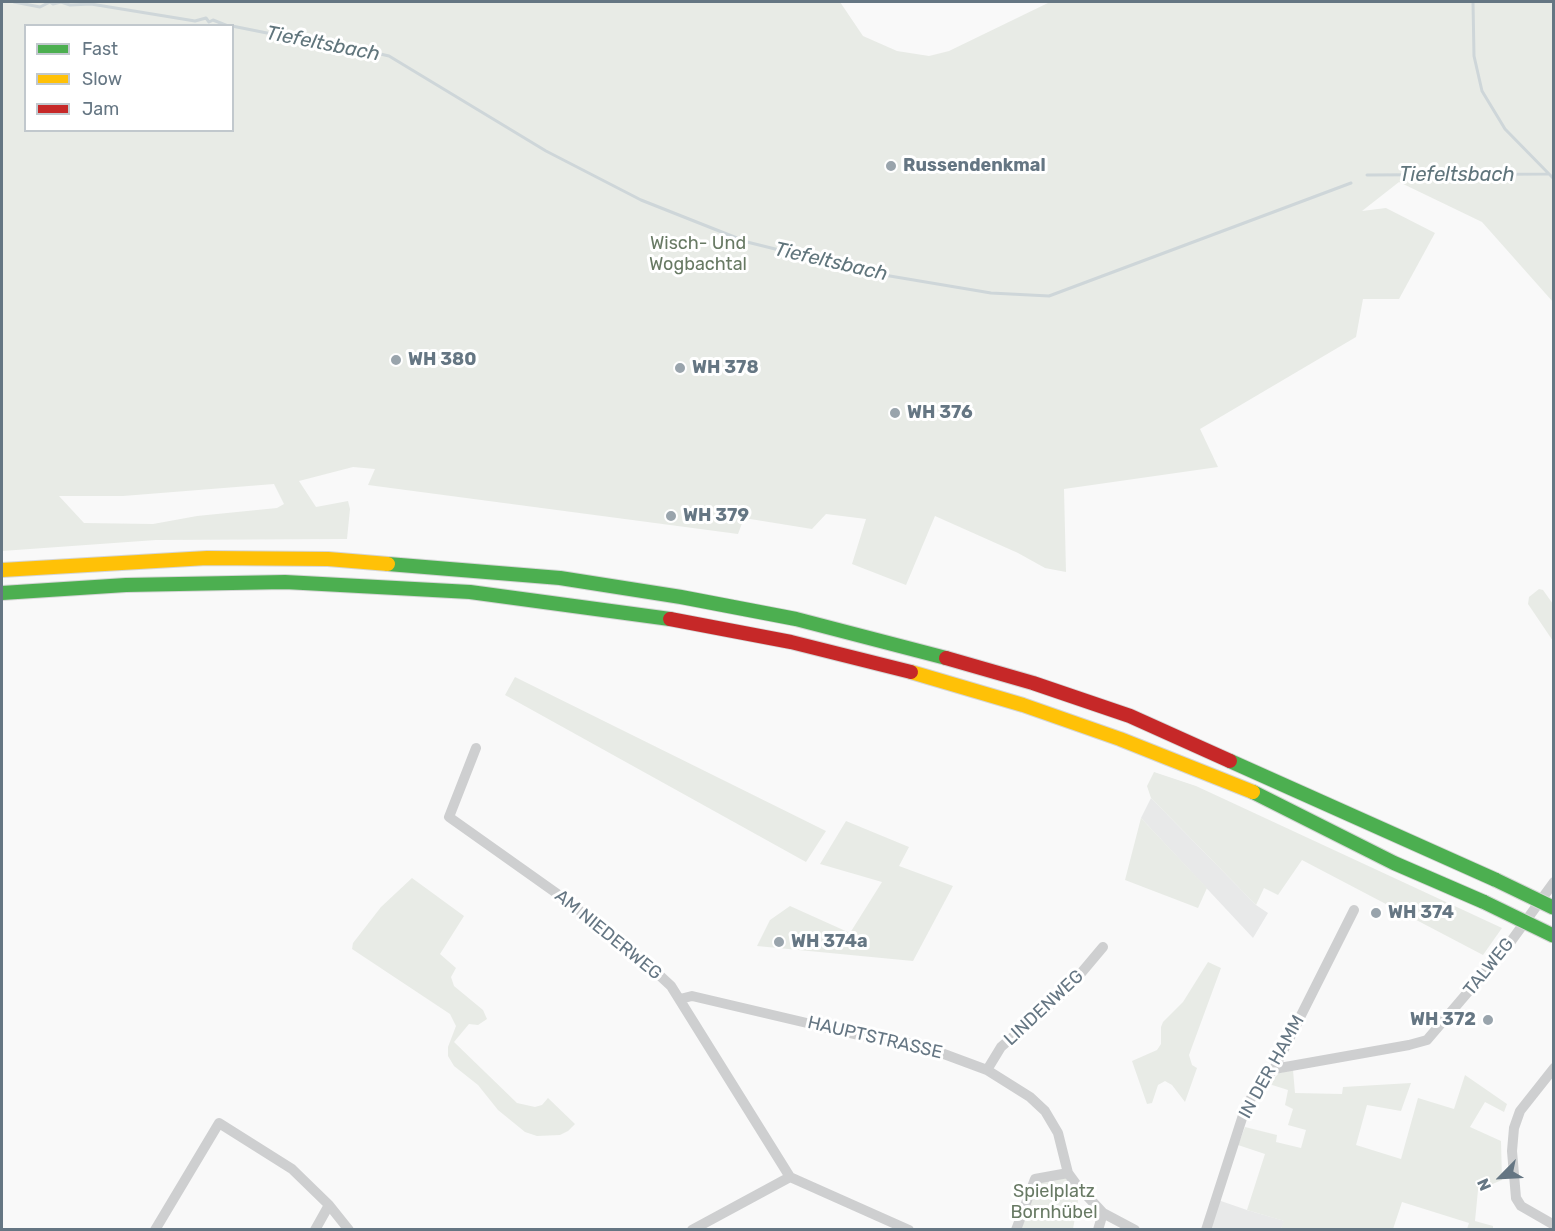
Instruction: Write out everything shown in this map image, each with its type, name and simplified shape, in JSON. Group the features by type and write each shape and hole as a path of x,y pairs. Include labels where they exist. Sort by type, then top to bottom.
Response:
{"highway":[{"path":"2,570 207,558 379,563 560,578 681,597 796,619 927,652 1033,683 1130,716 1554,908"},
{"path":"2,593 126,585 326,583 377,586 481,594 677,620 791,642 910,672 1023,705 1120,739 1250,791 1394,863 1484,902 1554,936"}],"street":[{"name":"AM NIEDERWEG","path":"476,748 449,817 566,900 644,960 671,986 790,1177"},
{"name":"TALWEG","path":"1274,1069 1427,1040 1509,944 1554,882"},
{"name":"IN DER HAMM","path":"1206,1230 1245,1109 1257,1086 1274,1069 1354,910"},
{"name":"LINDENWEG","path":"987,1070 1001,1047 1066,992 1103,947"},
{"name":"HAUPTSTRASSE","path":"680,999 687,996 707,999 875,1039 916,1044 987,1070 1030,1098 1045,1111 1058,1133 1068,1173 1084,1195 1103,1213 1135,1230"},
{"path":"1554,1068 1520,1111 1514,1128 1512,1150 1516,1198 1521,1206 1554,1225"},
{"path":"155,1230 219,1123 292,1169 329,1205 349,1230"},
{"path":"1016,1230 1035,1179 1068,1173"},
{"path":"692,1230 790,1177 909,1230"},
{"path":"315,1230 329,1205"},
{"path":"1098,1230 1103,1213"}],"shaded area":[{"path":"1151,798 1256,905 1268,913 1253,938 1141,818"},
{"path":"1218,1200 1285,1221 1281,1229 1208,1230"}],"green space":[{"name":"Wisch- Und Wogbachtal","path":"2,2 840,2 863,36 897,51 929,56 949,51 1050,2 1553,2 1553,302 1482,222 1399,182 1362,211 1386,208 1435,233 1399,299 1363,299 1356,337 1200,429 1218,467 1064,489 1066,572 1045,568 1018,553 935,516 906,585 852,564 866,519 826,514 812,529 744,518 738,534 368,485 375,469 353,467 299,481 316,507 348,501 350,509 347,539 156,540 2,551","holes":["274,484 284,504 277,508 197,516 153,524 84,523 59,496 123,496"]},
{"path":"1539,589 1543,590 1553,604 1553,641 1528,604 1529,597"},
{"path":"515,677 826,831 806,862 505,695"},
{"path":"1154,772 1196,786 1502,928 1483,955 1302,860 1278,895 1264,888 1256,905 1151,798 1147,786"},
{"path":"1141,818 1207,888 1198,908 1125,880"},
{"path":"846,821 909,847 899,866 953,886 913,961 757,946 770,920 790,906 850,933 882,882 820,864"},
{"path":"412,878 464,916 440,954 456,968 451,977 454,986 483,1010 487,1019 478,1025 469,1024 454,1042 517,1103 535,1107 542,1105 548,1098 575,1124 568,1131 560,1135 537,1136 525,1132 498,1110 478,1085 454,1066 448,1056 448,1047 456,1026 450,1014 352,949 353,943 381,907"},
{"path":"1208,962 1221,968 1189,1055 1192,1065 1197,1068 1185,1102 1172,1085 1165,1081 1158,1085 1152,1103 1147,1104 1132,1061 1157,1050 1161,1044 1163,1022 1183,1002"},
{"path":"1293,1070 1295,1093 1342,1094 1343,1087 1411,1083 1401,1111 1367,1105 1356,1145 1401,1159 1418,1098 1454,1109 1465,1075 1507,1104 1504,1112 1485,1102 1470,1127 1501,1141 1502,1180 1478,1190 1475,1221 1493,1226 1493,1229 1467,1229 1469,1223 1402,1202 1393,1229 1281,1229 1284,1221 1247,1210 1265,1154 1238,1145 1245,1127 1277,1135 1276,1142 1301,1148 1306,1130 1288,1125 1293,1109 1285,1105 1288,1090 1269,1084 1279,1073"},
{"name":"Spielplatz Bornhübel","path":"1066,1177 1079,1195 1073,1229 1020,1230 1037,1181"}],"waterway":[{"name":"Tiefeltsbach","path":"14,2 40,7 50,2 70,5 91,4 195,21 206,18 209,22 213,20 223,24"},
{"path":"1473,2 1474,56 1482,91 1505,129 1554,179"},
{"name":"Tiefeltsbach","path":"234,26 277,35 286,33 297,38 311,38 389,56 546,151 641,200 747,242 872,273 991,293 1049,296 1351,183"},
{"name":"Tiefeltsbach","path":"1367,175 1548,174"}],"traffic: fast":[{"path":"388,564 560,578 681,597 796,619 946,658"},
{"path":"2,593 126,585 285,582 470,592 670,619"},
{"path":"1230,761 1496,880"},
{"path":"1253,792 1394,863 1484,902"},
{"path":"1496,880 1554,908"},
{"path":"1484,902 1554,936"}],"traffic: slow":[{"path":"2,570 207,558 328,559 388,564"},
{"path":"911,672 1023,705 1120,739 1253,792"}],"traffic: jam":[{"path":"670,619 791,642 911,672"},
{"path":"946,658 1033,683 1130,716 1230,761"}],"place":[{"name":"Russendenkmal","path":"891,166"},
{"name":"WH 380","path":"396,360"},
{"name":"WH 378","path":"680,368"},
{"name":"WH 376","path":"895,413"},
{"name":"WH 379","path":"671,516"},
{"name":"WH 374","path":"1376,913"},
{"name":"WH 374a","path":"779,942"},
{"name":"WH 372","path":"1488,1020"}]}
